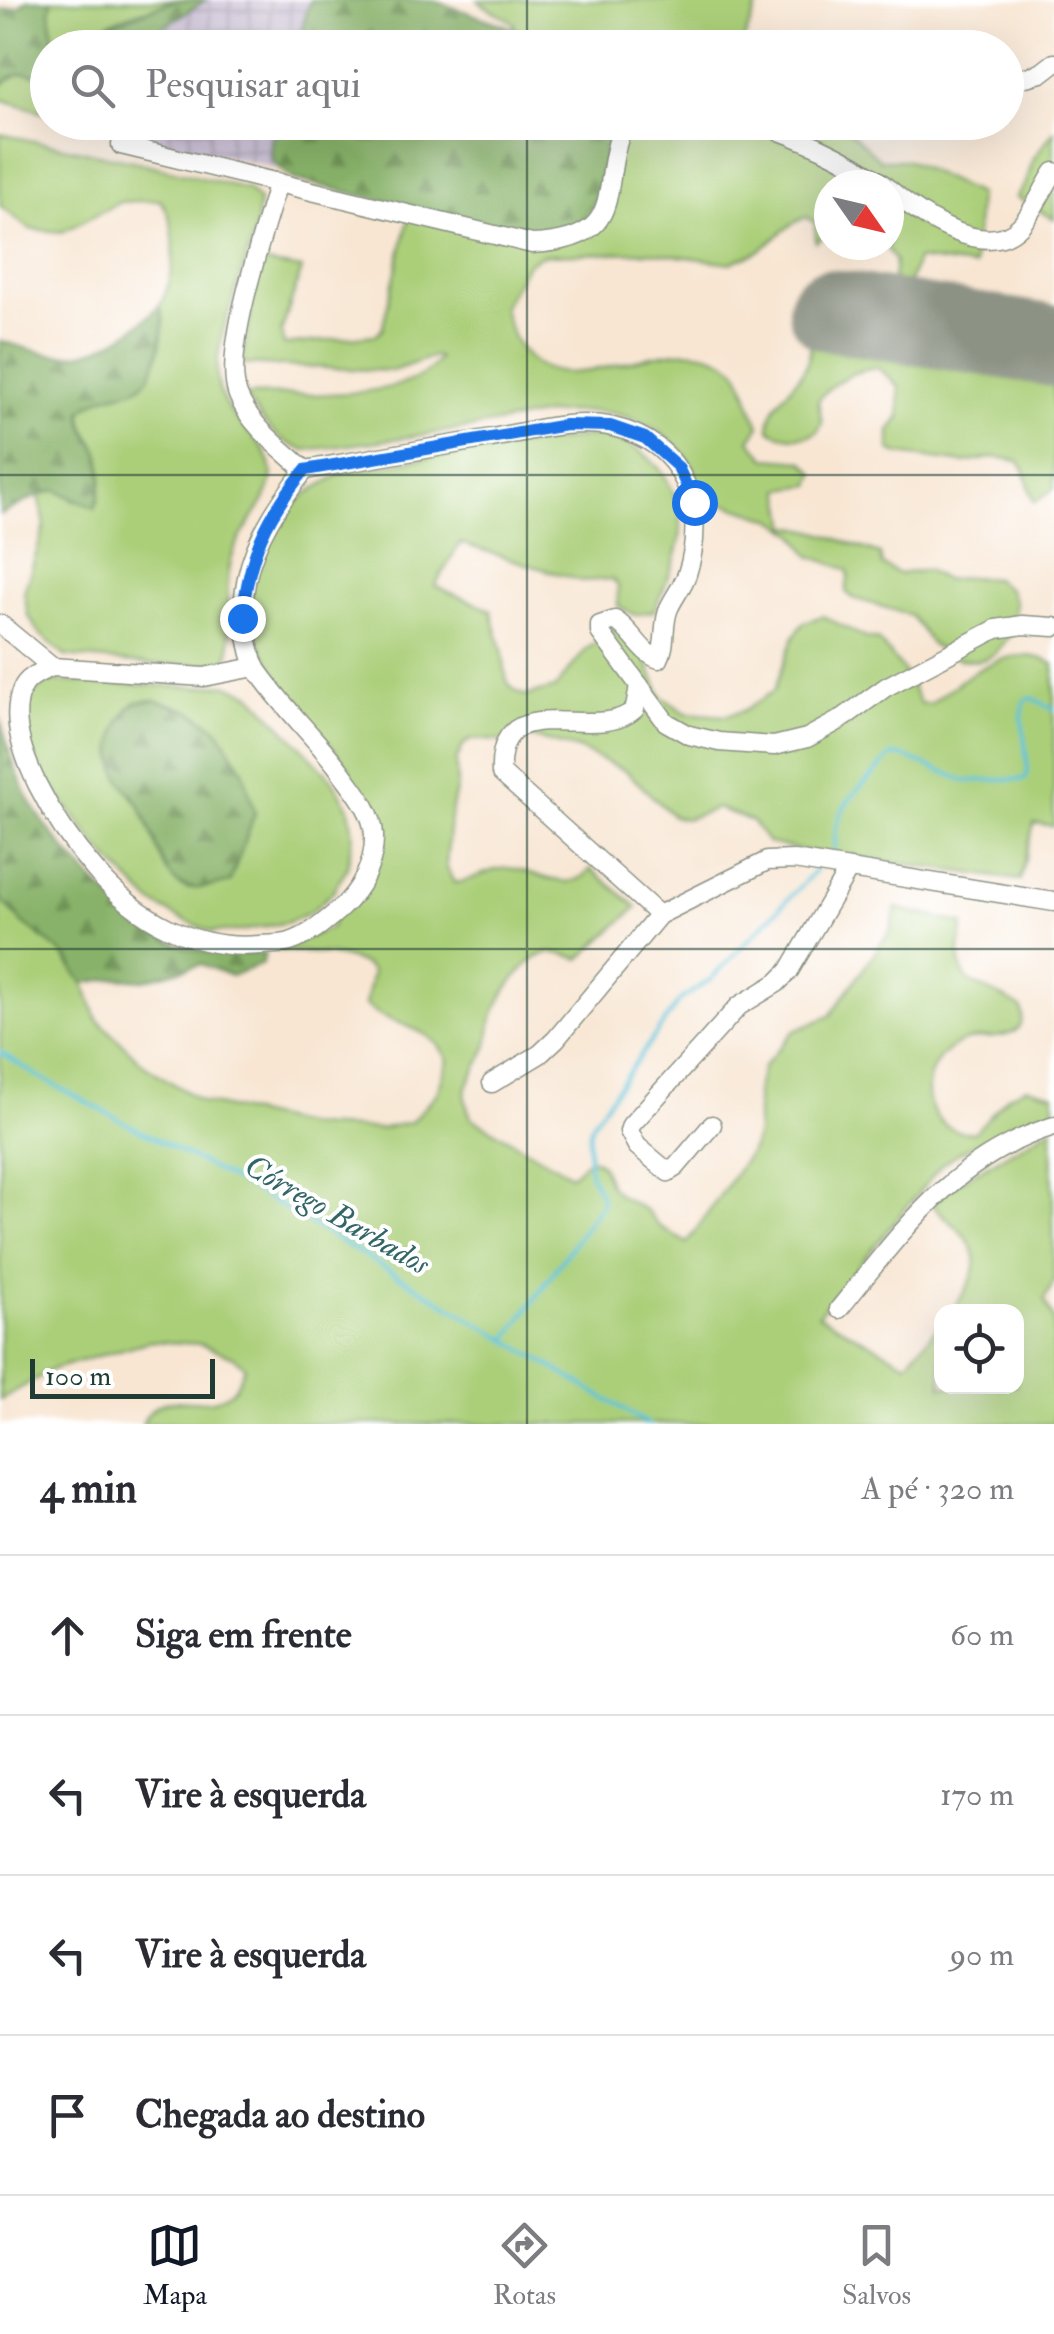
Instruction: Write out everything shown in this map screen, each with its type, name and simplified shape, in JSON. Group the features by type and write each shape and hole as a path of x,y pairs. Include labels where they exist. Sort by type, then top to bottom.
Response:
{"street":[{"path":"1024,77 1041,73 1054,63"},
{"path":"121,145 532,244 565,242 589,229 605,210 620,140"},
{"path":"804,140 865,170"},
{"path":"904,201 944,228 983,238 1005,237 1020,226 1054,172"},
{"path":"278,182 233,362 236,392 251,418 305,470"},
{"path":"255,667 204,677 52,667 35,674 23,686 14,717 19,744 44,796 95,870 138,912 179,934 232,948 290,942 323,925 351,899 369,868 374,834 363,802 255,667 242,618 247,574 264,527 305,470 566,425 610,426 645,438 678,467 694,502 696,533 686,577 669,608 659,659 650,657 615,620 600,625 604,641 639,681 647,700 666,722 688,735 719,742 774,746 807,738 886,687 996,629 1024,624 1054,627"},
{"path":"0,624 52,667"},
{"path":"639,681 634,709 612,723 541,719 525,724 511,735 502,750 501,773 659,914"},
{"path":"492,1083 540,1054 556,1039 659,914 767,861 794,860 1054,902"},
{"path":"712,1125 668,1172 637,1146 629,1132 738,1006 777,983 788,971 849,868"},
{"path":"839,1309 950,1182 972,1164 1054,1126"}],"shaded area":[{"path":"206,0 310,0 302,30 162,30"},
{"path":"158,140 273,140 270,150 276,168"}],"green space":[{"path":"27,0 52,0 52,30 30,30 30,74 19,74 0,86 0,10 19,7"},
{"path":"52,0 176,0 111,22 99,30 52,30"},
{"path":"176,0 206,0 162,30 100,28"},
{"path":"310,0 432,0 518,30 302,30"},
{"path":"478,0 760,0 748,30 516,30 515,24"},
{"path":"30,72 30,108 0,99 0,86 18,73"},
{"path":"1054,131 1054,219 1016,197 1026,183 1033,159"},
{"path":"0,134 247,189 259,201 251,243 224,329 217,371 224,402 267,456 271,479 269,490 238,541 230,563 230,649 228,657 218,664 157,665 65,656 40,634 28,615 24,592 45,526 39,495 56,490 74,500 98,502 101,463 82,411 107,396 139,385 155,364 163,324 159,306 172,268 173,238 160,200 120,202 62,232 30,229 0,206"},
{"path":"606,140 859,140 880,160 907,160 978,194 974,266 917,259 905,290 885,316 832,304 825,334 1054,369 1054,489 1035,502 1019,461 996,457 964,463 890,450 890,431 900,417 899,387 879,368 853,374 823,394 818,401 822,423 817,432 793,437 770,430 773,410 806,366 809,356 812,333 802,305 803,294 819,281 839,292 855,282 884,284 893,280 894,260 904,260 904,170 814,170 814,222 807,217 792,224 760,250 731,263 650,252 542,255 527,264 503,307 520,347 543,368 571,373 669,353 702,353 731,365 741,377 760,426 750,440 766,458 803,461 815,473 811,485 781,489 788,526 880,554 882,565 899,574 927,570 944,580 995,579 1010,590 1015,603 1013,631 996,653 978,661 959,659 933,646 910,615 853,598 846,592 846,569 810,556 794,533 774,520 701,496 691,464 675,444 645,423 620,415 569,412 304,450 276,435 244,395 320,395 379,389 426,373 439,358 392,371 242,364 260,262 302,269 281,332 284,345 376,335 382,329 411,209 599,185"},
{"path":"606,140 591,206 574,228 544,240 294,179 274,162 272,142"},
{"path":"159,306 162,335 147,379 139,387 95,401 82,411 84,427 97,450 102,471 95,508 56,490 0,515 0,341 48,354 78,354 122,336"},
{"path":"599,435 622,442 650,459 667,479 678,503 681,528 675,560 654,611 635,615 618,606 618,586 612,579 581,581 460,543 435,586 491,610 508,683 526,696 555,688 586,650 619,625 643,653 662,697 686,713 725,716 743,711 774,691 793,638 804,622 823,616 878,640 903,670 920,703 930,704 973,673 1004,659 1037,657 1054,664 1054,826 1034,823 1020,880 768,843 752,821 718,808 686,819 673,816 626,771 578,749 527,736 502,741 473,739 464,744 456,761 457,786 446,866 454,883 495,870 513,869 571,881 591,869 637,907 580,959 561,954 541,955 515,978 497,1008 487,1046 465,1097 472,1118 571,1175 587,1161 596,1160 620,1196 647,1211 659,1226 687,1243 753,1148 757,1089 763,1067 794,1031 830,1016 891,930 896,908 964,924 960,946 963,973 978,986 1021,1008 1022,1018 1015,1031 968,1040 943,1054 928,1083 932,1108 948,1126 975,1132 1008,1096 1026,1087 1054,1094 1054,1115 996,1134 943,1163 818,1315 907,1363 934,1331 934,1394 1024,1394 1024,1304 956,1304 972,1278 974,1254 961,1232 933,1206 945,1190 1052,1128 1054,1282 1044,1300 1054,1320 1054,1424 142,1424 161,1404 223,1397 234,1389 245,1367 234,1357 200,1344 150,1341 53,1369 0,1400 0,898 22,922 62,953 84,983 97,1019 144,1065 202,1102 308,1126 380,1129 411,1122 437,1093 448,1061 423,1033 365,1005 372,972 365,965 328,955 276,950 330,928 376,841 349,768 283,687 248,612 250,586 265,543 286,511 342,473 427,457"},
{"path":"49,681 197,687 225,684 251,694 332,779 349,808 353,835 347,868 332,893 311,912 289,922 212,932 177,917 151,902 101,851 41,773 27,744 25,699","holes":["146,700 174,705 200,716 255,813 234,865 217,885 188,889 179,885 166,870 141,807 129,792 119,725 128,708"]},
{"path":"155,700 192,712 217,728 243,770 255,813 230,882 193,888 172,878 140,806 117,770 115,738 122,718 136,702"},
{"path":"0,717 28,797 70,855 110,897 167,940 203,951 265,953 262,964 231,976 201,964 144,980 118,978 83,983 62,953 22,922 0,898"}],"waterway":[{"path":"835,849 844,808 889,758 905,757 966,781 1025,779 1028,771 1024,701 1032,698 1054,709"},
{"path":"506,1340 602,1203 589,1166 593,1122 680,1000 711,979 815,871"},
{"name":"Córrego Barbados","path":"0,1052 39,1077 262,1195 648,1424"}],"runway":[{"path":"829,310 1054,346"}],"route":[{"path":"242,618 247,574 264,527 305,470 566,425 610,426 645,438 678,467 694,502"}]}
